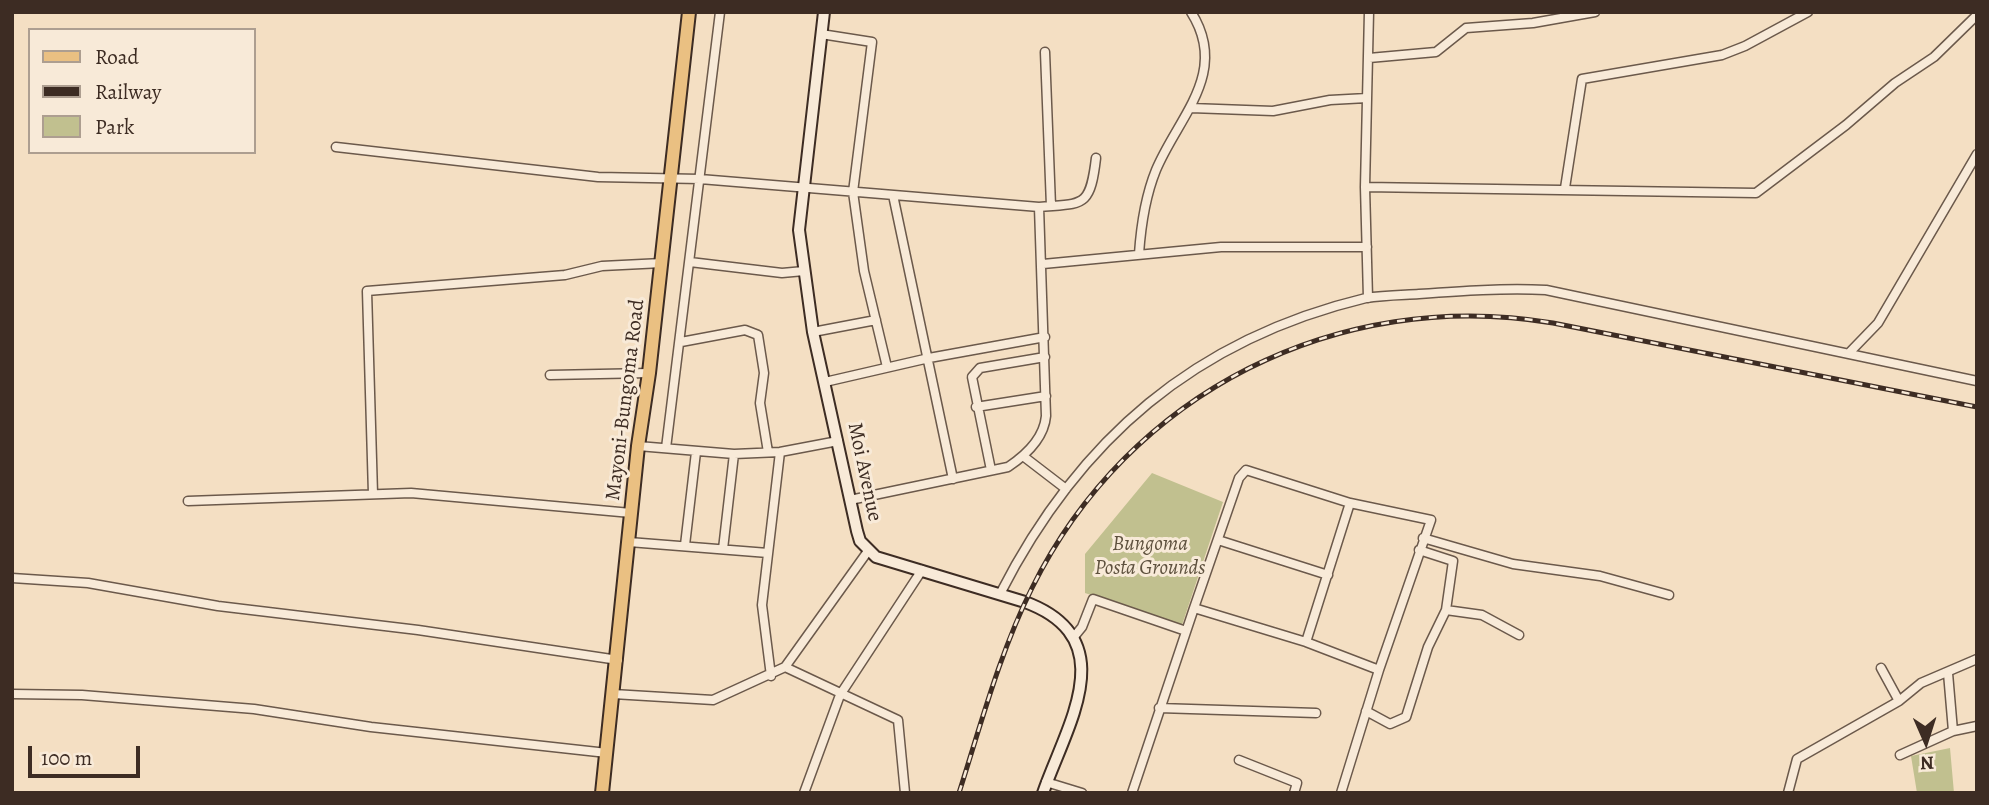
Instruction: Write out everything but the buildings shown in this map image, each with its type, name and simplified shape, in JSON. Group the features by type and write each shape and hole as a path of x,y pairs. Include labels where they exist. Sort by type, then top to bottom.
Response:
{"main road":[{"name":"Mayoni-Bungoma Road","path":"602,793 618,660 638,446 662,263 688,12"}],"street":[{"path":"666,448 720,12"},
{"name":"Moi Avenue","path":"824,12 799,230 813,332 857,531 868,551 876,557 1043,608 1065,625 1073,638"},
{"path":"1139,254 1142,219 1156,169 1191,108 1205,71 1207,57 1191,12"},
{"path":"1368,298 1365,187 1369,12"},
{"path":"1369,58 1436,52 1466,27 1534,23 1595,12"},
{"path":"1565,188 1583,79 1723,54 1745,46 1808,12"},
{"path":"1365,187 1756,193 1846,125 1895,83 1934,57 1977,15"},
{"path":"821,34 872,43 853,192 863,263 887,367"},
{"path":"1045,52 1051,206"},
{"path":"1191,108 1273,111 1330,100 1367,98"},
{"path":"336,146 598,177 700,179 1039,207 1071,206 1082,201 1094,181 1097,158"},
{"path":"1850,352 1878,323 1977,154"},
{"path":"893,195 953,479"},
{"path":"850,500 1008,467 1023,456 1043,432 1046,396 1045,337 1039,207"},
{"path":"1043,264 1221,247 1367,247"},
{"path":"690,262 782,274 804,271"},
{"path":"373,494 367,291 565,275 602,266 662,263"},
{"path":"1000,594 1018,558 1066,489 1125,421 1195,369 1276,327 1368,298 1500,288 1546,290 1850,352 1977,381"},
{"path":"813,332 876,320"},
{"path":"681,342 746,330 758,335 764,373 760,403 768,452"},
{"path":"825,382 929,358 1045,337"},
{"path":"991,470 972,377 980,368 1045,357"},
{"path":"550,375 649,373"},
{"path":"976,407 1046,396"},
{"path":"638,446 734,454 780,452 838,441"},
{"path":"685,545 696,452"},
{"path":"771,676 763,620 780,452"},
{"path":"723,549 734,454"},
{"path":"1023,456 1066,489"},
{"path":"1132,793 1239,478 1246,470 1350,503 1431,520 1366,711 1342,793"},
{"path":"187,501 373,494 498,499 631,513"},
{"path":"1306,642 1350,503"},
{"path":"1423,538 1513,564 1600,576 1669,595"},
{"path":"1218,540 1328,575"},
{"path":"629,542 768,553"},
{"path":"1366,711 1390,724 1406,717 1428,647 1446,610 1453,561 1419,550"},
{"path":"613,694 713,700 771,676 785,667 868,551"},
{"path":"804,793 840,695 922,570"},
{"path":"12,578 88,583 218,606 418,630 618,660"},
{"path":"1082,793 1044,787 1079,705 1081,673 1073,638 1082,627 1093,599 1186,631"},
{"path":"1194,608 1306,642 1380,670"},
{"path":"1446,610 1482,615 1519,635"},
{"path":"1788,793 1797,759 1899,701 1921,683 1977,659"},
{"path":"785,667 898,720 905,793"},
{"path":"1881,668 1899,701"},
{"path":"1948,673 1953,731"},
{"path":"12,694 82,695 254,709 371,727 607,753"},
{"path":"1159,708 1316,713"},
{"path":"1900,755 1953,731 1977,726"},
{"path":"1239,760 1297,783 1294,793"}],"green space":[{"name":"Bungoma Posta Grounds","path":"1152,473 1223,502 1182,625 1085,593 1085,554"},
{"path":"1950,748 1954,793 1917,793 1911,756"}],"railway":[{"path":"959,793 1010,637 1032,588 1073,519 1124,459 1183,409 1248,368 1319,339 1395,322 1473,316 1553,323 1977,407"}]}
